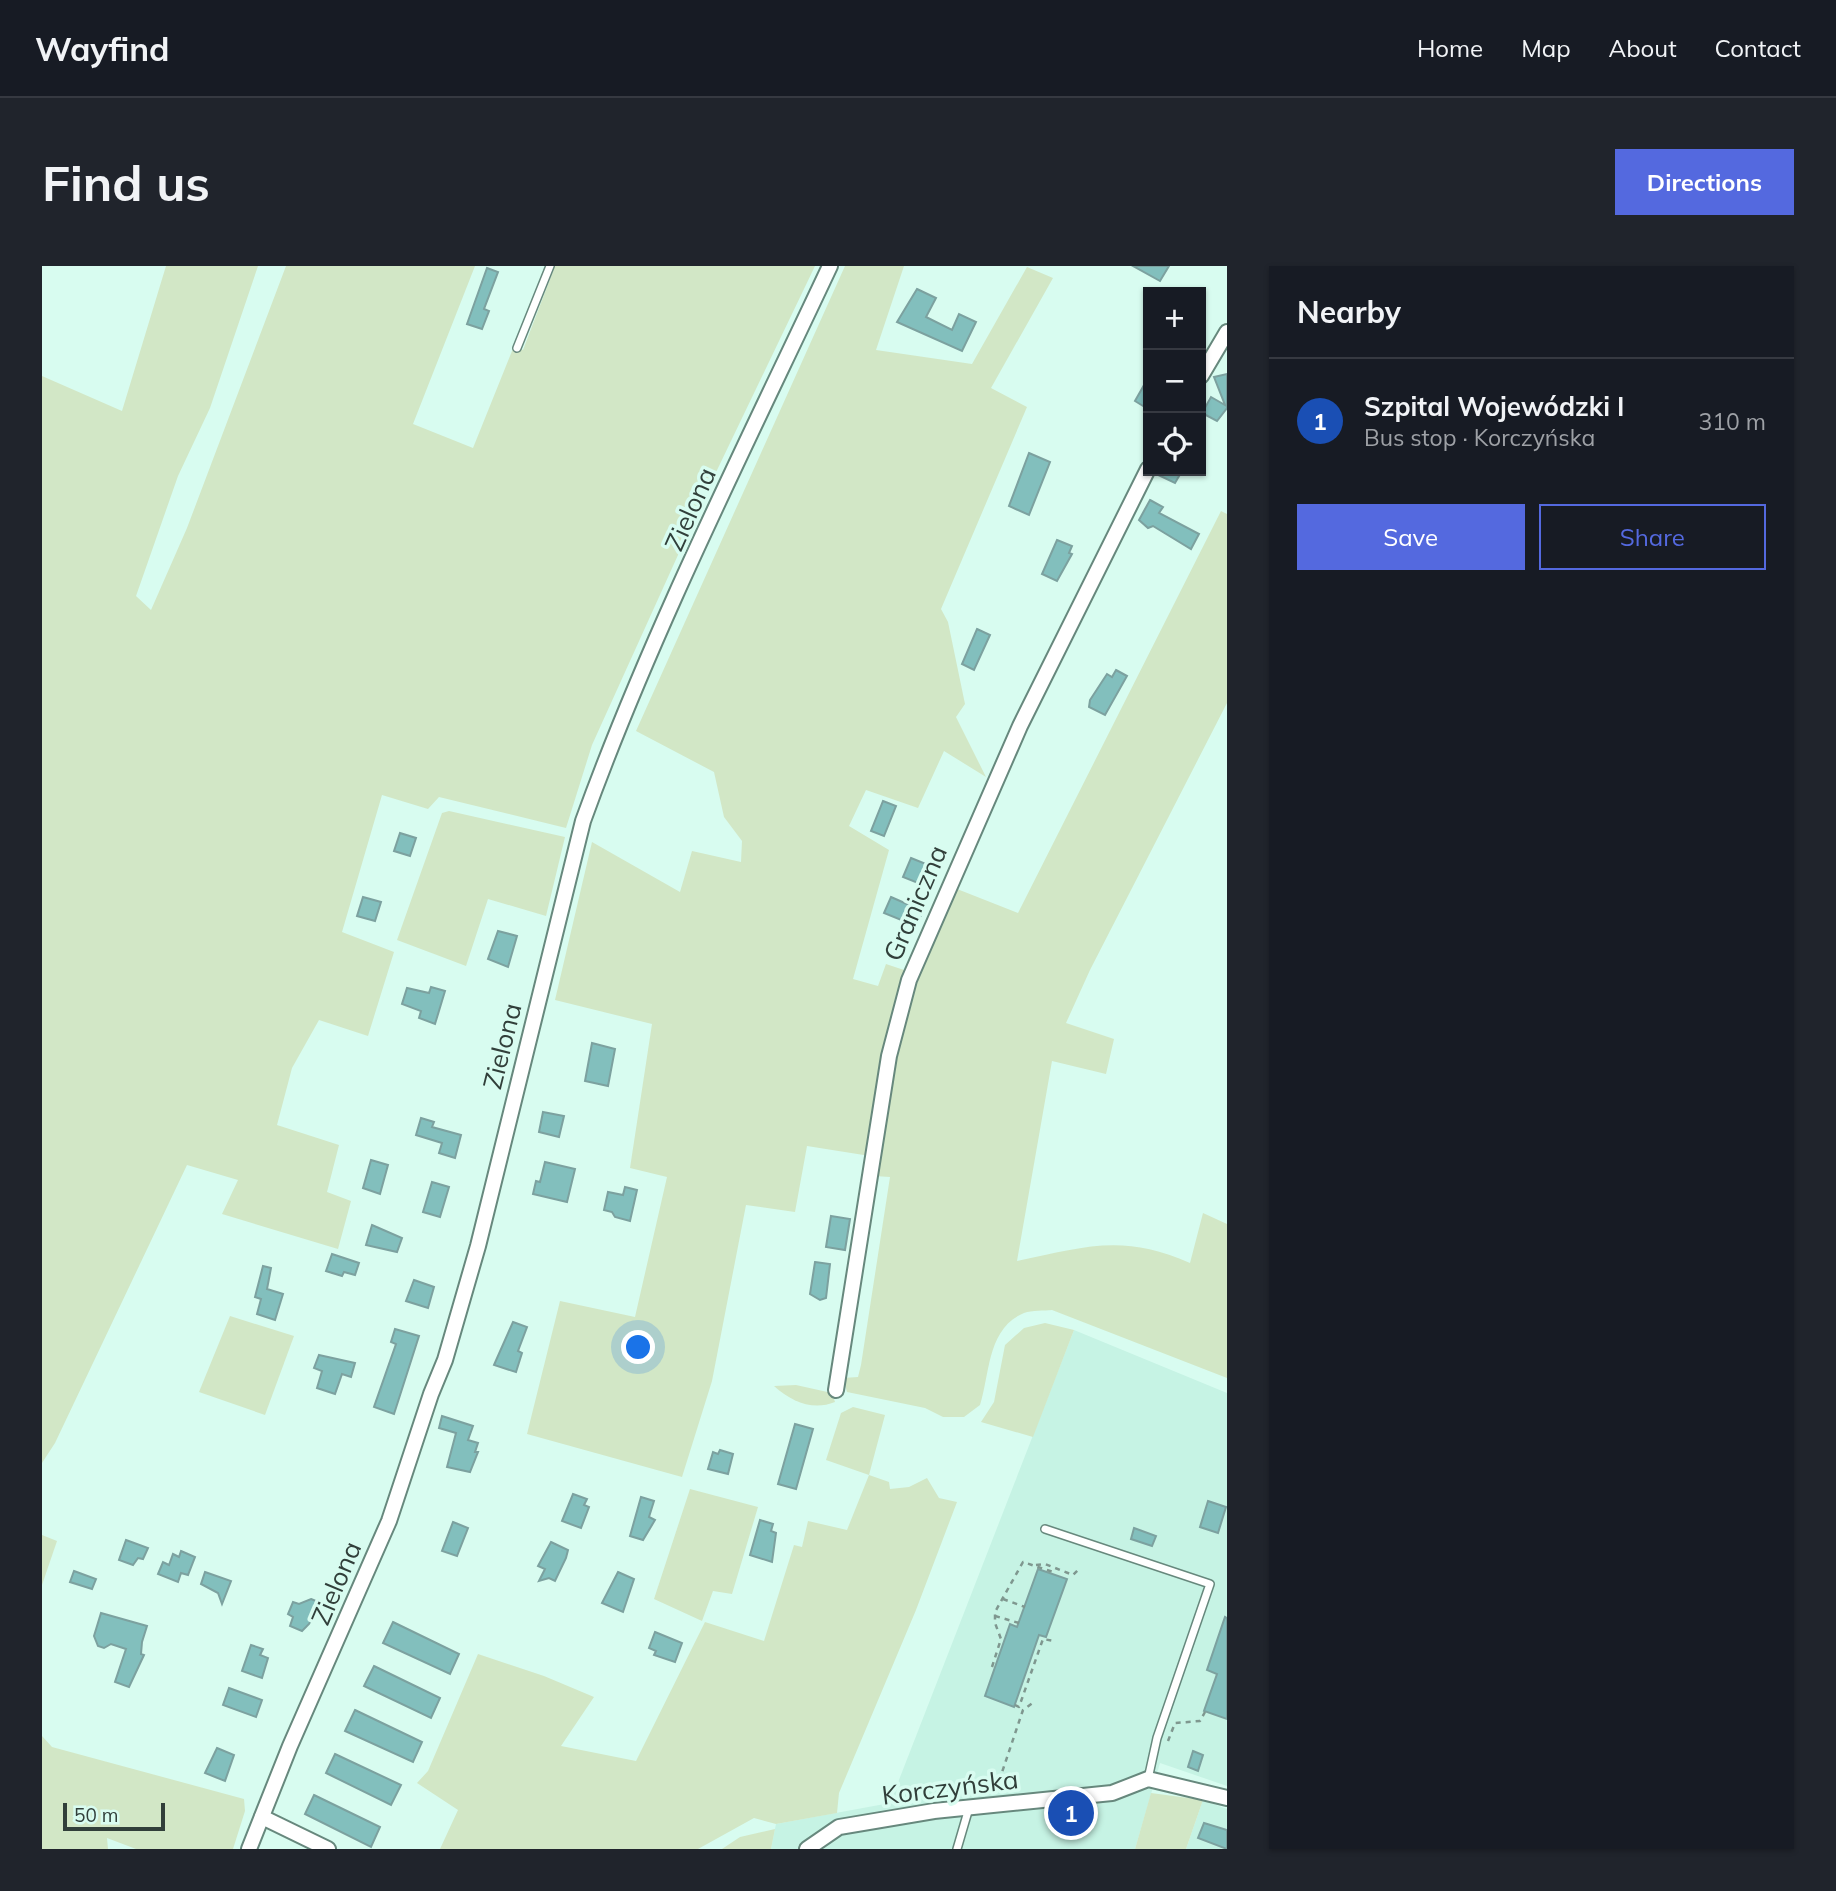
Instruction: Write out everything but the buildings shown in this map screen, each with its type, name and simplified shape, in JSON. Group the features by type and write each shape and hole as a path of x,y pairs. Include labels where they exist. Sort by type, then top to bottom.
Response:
{"street":[{"name":"Zielona","path":"249,1849 389,1521 445,1360 478,1246 583,821 602,770 713,513 830,266"},
{"path":"1206,368 1227,332"},
{"name":"Graniczna","path":"836,1390 889,1056 909,980 1020,726 1145,476"},
{"path":"1148,1779 1226,1797"},
{"name":"Korczyńska","path":"807,1849 839,1827 991,1805 1112,1793 1148,1779"},
{"path":"262,1817 328,1849"}],"lane":[{"path":"517,348 550,266"},
{"path":"1045,1529 1210,1584 1157,1738 1148,1779"},
{"path":"957,1849 969,1808"}],"path":[{"path":"992,1667 1001,1639 995,1616 1023,1562 1053,1572"},
{"path":"1033,1566 1045,1564 1073,1575 1080,1568"},
{"path":"1003,1599 1025,1607"},
{"path":"995,1616 1019,1623"},
{"path":"1015,1705 1019,1707 1043,1639 1054,1640"},
{"path":"991,1805 1023,1710 1034,1702"},
{"path":"1167,1744 1175,1723 1200,1721 1205,1712"}],"shaded area":[{"path":"166,266 258,266 210,408 178,476 136,596 151,610 187,528 286,266 475,266 413,424 473,448 514,346 523,350 555,266 815,266 707,491 592,745 566,828 439,797 428,809 382,795 342,932 394,952 368,1036 319,1020 292,1068 277,1125 339,1145 327,1192 351,1201 338,1249 222,1214 238,1180 187,1165 55,1443 42,1463 42,376 122,411"},
{"path":"845,266 904,266 876,350 972,364 1027,267 1053,278 991,388 1027,407 941,609 948,622 965,704 956,717 986,777 944,751 918,808 866,790 849,826 889,850 853,979 878,986 886,964 907,971 870,1156 807,1146 795,1212 746,1205 712,1381 682,1477 527,1434 560,1301 635,1317 667,1177 630,1168 652,1024 555,1000 592,842 680,892 692,851 741,862 742,841 724,817 714,772 636,731"},
{"path":"1221,511 1227,514 1227,703 1090,970 1066,1023 1114,1039 1106,1074 1052,1061 1017,1261 1063,1251 1123,1245 1144,1248 1190,1263 1203,1213 1227,1224 1227,1378 1052,1310 1024,1313 1003,1329 992,1353 980,1405 964,1417 943,1417 925,1408 847,1392 843,1378 858,1377 861,1365 890,1177 874,1176 900,1036 917,973 952,887 1018,913"},
{"path":"449,811 565,837 546,916 488,899 466,966 397,940 442,813"},
{"path":"230,1316 294,1336 265,1415 199,1392"},
{"path":"1045,1323 1074,1330 1033,1437 981,1422 994,1402 1005,1345 1024,1328"},
{"path":"1074,1330 1227,1393 1227,1786 1160,1763 1135,1849 771,1849 776,1824 890,1803"},
{"path":"796,1385 832,1393 835,1402 819,1406 803,1403 788,1397 774,1386"},
{"path":"853,1407 885,1415 869,1475 826,1460 841,1413"},
{"path":"869,1475 889,1482 890,1489 909,1487 927,1478 939,1498 957,1502 916,1610 839,1793 837,1813 776,1824 754,1818 698,1849 440,1849 458,1810 417,1783 428,1771 478,1654 544,1676 594,1697 561,1746 636,1761 705,1622 764,1641 794,1545 802,1547 808,1521 847,1530"},
{"path":"690,1489 758,1507 732,1594 713,1591 702,1621 654,1599"},
{"path":"42,1535 57,1541 42,1585"},
{"path":"42,1736 52,1747 244,1799 245,1811 233,1849 136,1849 107,1838 108,1849 42,1849"},
{"path":"1151,1793 1203,1800 1186,1849 1135,1849"},
{"path":"1203,1800 1227,1809 1227,1849 1186,1849"},
{"path":"775,1829 771,1849 722,1849 740,1837"}],"place":[{"name":"Szpital Wojewódzki I","path":"1071,1813"}]}
